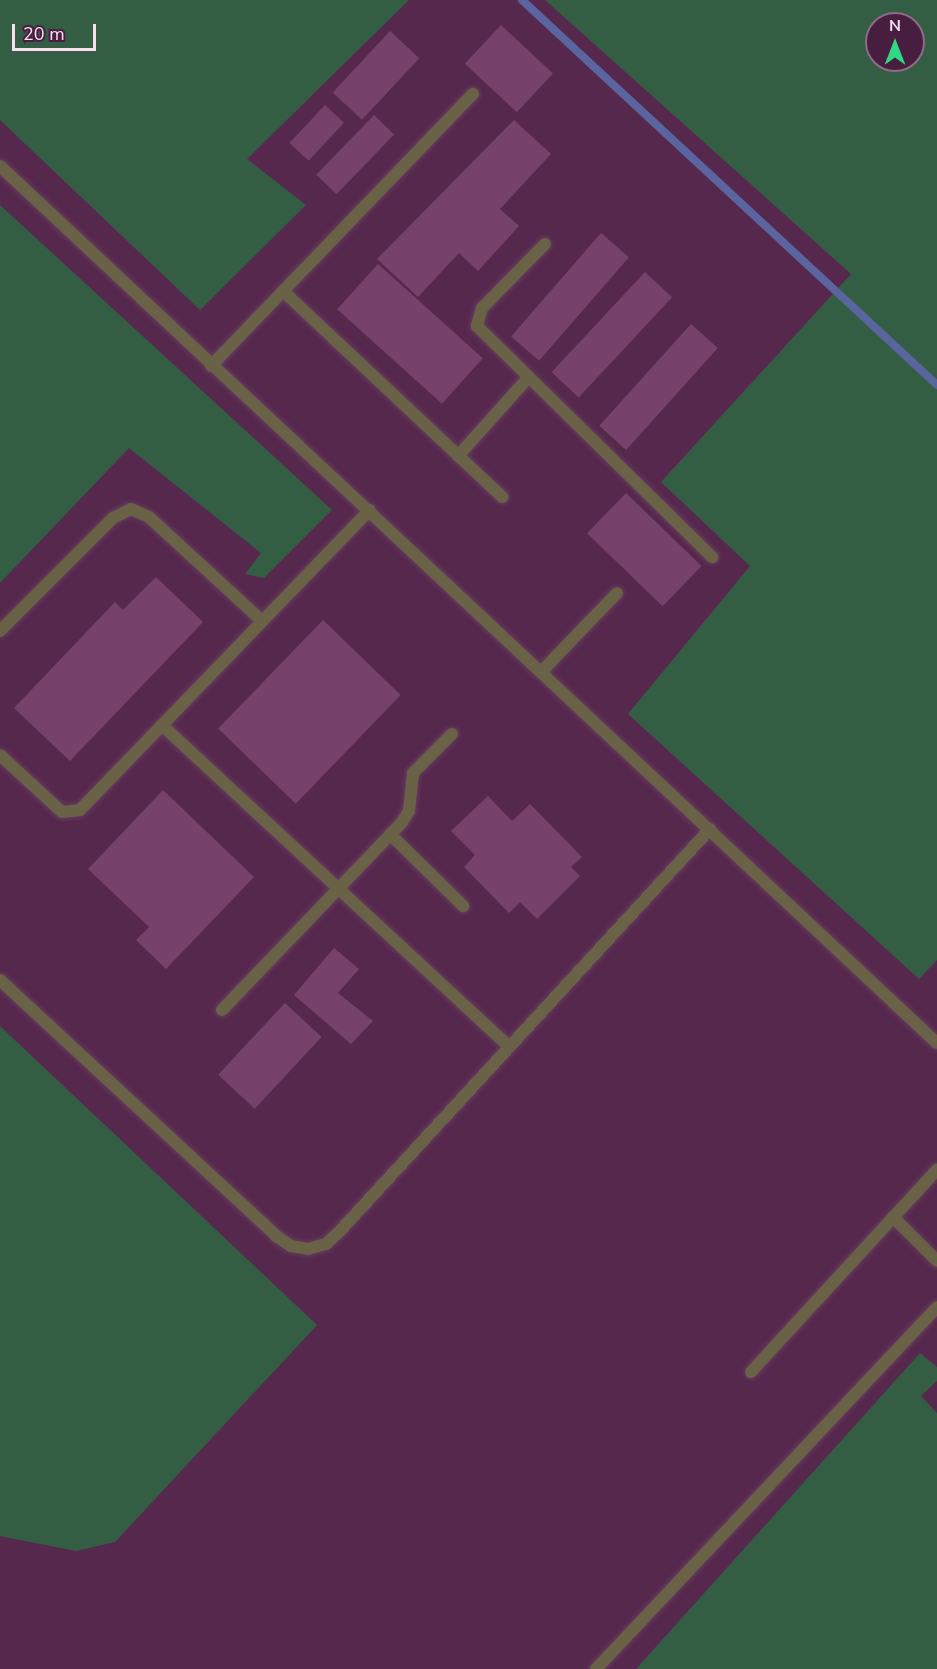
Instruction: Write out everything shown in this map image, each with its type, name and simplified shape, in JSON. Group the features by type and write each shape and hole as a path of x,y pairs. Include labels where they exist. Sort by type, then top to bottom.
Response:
{"lane":[{"path":"211,366 472,94"},
{"path":"0,166 211,366 370,510 937,1043"},
{"path":"545,244 476,320 529,376 712,557"},
{"path":"283,291 502,497"},
{"path":"458,456 529,376"},
{"path":"0,631 113,518 131,509 149,517 261,620"},
{"path":"0,755 62,812 72,813 80,810 164,727 261,620 370,510"},
{"path":"542,671 617,593"},
{"path":"164,727 337,890 510,1047"},
{"path":"222,1010 390,834 409,811 413,773 452,734"},
{"path":"0,980 276,1236 291,1246 309,1249 326,1244 339,1232 710,829"},
{"path":"390,834 463,906"},
{"path":"751,1372 937,1170"},
{"path":"893,1217 937,1261"},
{"path":"596,1669 937,1307"}],"shaded area":[{"path":"0,0 937,0 937,1669 0,1669"}],"green space":[{"path":"0,0 409,0 247,159 306,205 200,310 0,120"},
{"path":"545,0 937,0 937,960 919,979 628,714 750,566 661,482 851,274"},
{"path":"0,205 332,510 264,578 245,574 261,553 129,448 0,583"},
{"path":"0,1026 317,1325 115,1542 76,1551 0,1536"},
{"path":"920,1353 937,1367 937,1381 921,1396 937,1413 937,1669 636,1669"}],"building":[{"path":"501,25 553,73 517,112 465,64"},
{"path":"390,31 419,58 362,120 333,92"},
{"path":"325,105 344,123 309,161 290,143"},
{"path":"374,115 394,134 336,194 316,175"},
{"path":"514,120 551,154 500,209 519,226 478,271 459,253 418,297 377,259"},
{"path":"601,233 629,257 539,361 511,336"},
{"path":"378,264 483,358 442,404 337,309"},
{"path":"645,272 672,297 579,397 552,372"},
{"path":"691,324 718,348 626,450 599,426"},
{"path":"626,493 702,566 663,606 587,533"},
{"path":"156,577 203,622 70,761 14,708 115,602 123,610"},
{"path":"323,620 401,695 296,804 218,729"},
{"path":"163,790 254,877 166,969 136,940 149,927 88,869"},
{"path":"488,796 512,821 530,804 582,857 571,867 580,876 537,919 520,902 509,913 464,867 475,855 451,831"},
{"path":"334,948 359,969 338,993 373,1021 351,1044 294,995"},
{"path":"285,1003 322,1037 255,1109 218,1075"}],"waterway":[{"path":"522,0 937,385"}]}
